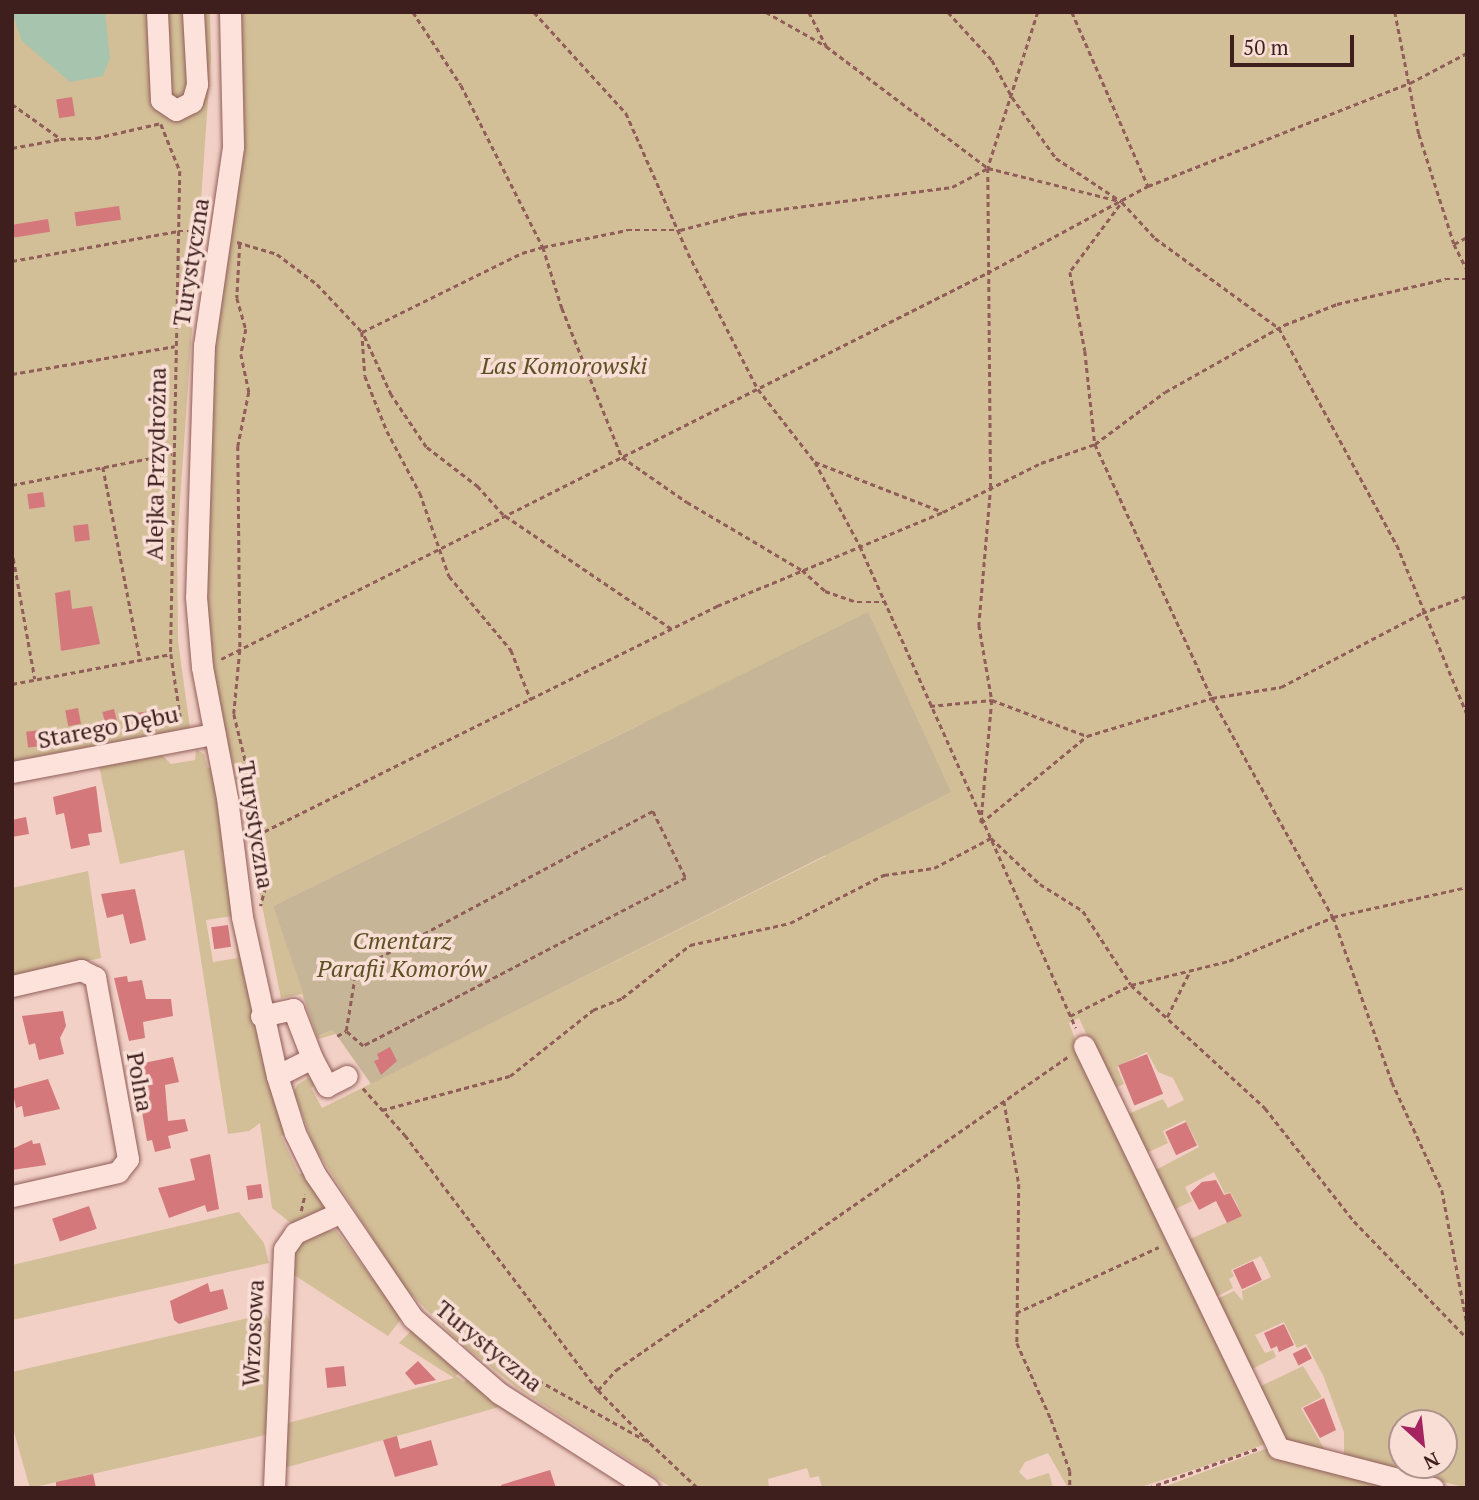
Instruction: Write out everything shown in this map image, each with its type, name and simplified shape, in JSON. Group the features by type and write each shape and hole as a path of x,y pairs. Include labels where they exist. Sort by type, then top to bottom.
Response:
{"street":[{"path":"157,12 161,100 176,110 185,108 195,94 193,12"},
{"name":"Turystyczna","path":"230,12 233,146 231,240 204,345 197,480 196,597 202,667 261,1016 277,1076 297,1138 339,1213 393,1293 445,1349 499,1393 648,1488"},
{"name":"Starego Dębu","path":"12,772 214,734"},
{"name":"Polna","path":"12,986 81,970 95,976 128,1159 118,1172 12,1196"},
{"path":"261,1016 293,1009 312,1058 327,1086 355,1082"},
{"path":"1084,1046 1275,1445 1433,1488"},
{"path":"277,1076 312,1058"},
{"path":"293,1235 339,1213"},
{"name":"Wrzosowa","path":"274,1488 283,1256 293,1235"}],"path":[{"path":"414,12 461,85 543,247 562,308 622,457 687,502 802,570 825,592 857,602 885,602"},
{"path":"534,12 626,113 758,389 815,461 860,546 981,823 992,838 1040,884 1083,911 1131,985 1265,1108 1354,1221 1467,1338"},
{"path":"766,12 826,46 988,168 1122,202"},
{"path":"809,12 826,46"},
{"path":"948,12 992,60 1012,97 1056,158 1122,202 1155,238 1279,328 1397,545 1422,613 1467,714"},
{"path":"981,823 992,700 979,625 991,486 988,168 1038,12"},
{"path":"1072,12 1149,186"},
{"path":"1395,12 1419,134 1454,244 1467,269"},
{"path":"202,667 987,273 1149,186 1410,83 1467,53"},
{"path":"12,104 61,139"},
{"name":"Alejka Przydrożna","path":"61,139 96,138 161,123 180,171 172,454 172,654 182,725"},
{"path":"12,148 61,139"},
{"path":"362,332 522,253 543,247 627,230 680,230 742,214 952,187 988,168"},
{"path":"1122,202 1070,272 1086,351 1095,444 1212,698 1333,917 1392,1082 1442,1190 1467,1324"},
{"path":"12,261 178,231 197,231"},
{"path":"1454,244 1467,237"},
{"path":"259,909 268,879 263,833 234,714 240,650 237,469 249,393 241,354 246,329 237,298 231,240 277,254 317,284 362,332 391,395 426,447 478,487 503,515 671,629"},
{"path":"248,839 671,629 802,570 943,512 991,486 1095,444 1165,392 1279,328 1337,304 1445,279 1467,279"},
{"path":"362,332 365,376 387,431 420,493 449,576 511,650 531,700"},
{"path":"12,374 175,346"},
{"path":"12,485 172,454"},
{"path":"815,461 943,512"},
{"path":"103,467 140,659"},
{"path":"12,550 35,679"},
{"path":"981,823 1087,736 1212,698 1281,687 1422,613 1467,596"},
{"path":"12,684 172,654"},
{"path":"930,706 992,700 1087,736"},
{"path":"653,811 687,878 363,1046 346,1031 356,970 653,811"},
{"path":"598,1390 616,1370 1084,1046 992,838"},
{"path":"382,1110 510,1076 593,1010 622,998 690,945 790,923 884,875 934,868 992,838"},
{"path":"1070,1016 1131,985 1229,961 1333,917 1467,887"},
{"path":"1167,1017 1190,971"},
{"path":"337,1036 346,1031"},
{"path":"355,1082 382,1110 598,1390 698,1488"},
{"path":"1004,1100 1019,1184 1017,1343 1051,1419 1070,1471 1070,1488"},
{"path":"293,1235 305,1191"},
{"path":"1016,1313 1175,1240"},
{"path":"465,1339 650,1443"},
{"path":"1148,1488 1275,1445"}],"green space":[{"path":"12,12 210,12 211,57 177,544 178,641 190,728 12,761"},
{"name":"Las Komorowski","path":"237,12 1467,12 1467,1488 1432,1479 1458,1479 1458,1409 1388,1409 1388,1467 1344,1456 1344,1432 1323,1375 1306,1344 1297,1348 1284,1322 1255,1335 1265,1353 1273,1350 1276,1357 1250,1370 1211,1302 1234,1291 1243,1301 1242,1291 1271,1277 1261,1256 1231,1270 1234,1276 1229,1279 1233,1288 1210,1300 1185,1245 1190,1239 1242,1216 1236,1202 1230,1192 1225,1194 1214,1172 1185,1187 1192,1201 1169,1212 1152,1172 1199,1147 1185,1120 1163,1131 1168,1143 1142,1155 1126,1115 1163,1099 1168,1108 1184,1100 1173,1078 1158,1072 1147,1052 1117,1067 1124,1084 1112,1089 1079,1018 1069,1023 1077,1045 1267,1443 1138,1488 1068,1488 1048,1453 1025,1462 1019,1472 1027,1480 1049,1473 1053,1488 822,1488 819,1476 810,1478 807,1468 768,1479 769,1488 672,1488 516,1387 457,1340 404,1287 314,1146 294,1092 297,1085 313,1075 317,1083 311,1088 322,1108 826,856 643,723 273,906 319,1036 333,1030 336,1034 318,1039 302,994 281,998 231,754 226,755 205,636 205,445"},
{"name":"Cmentarz Parafii Komorów","path":"868,612 951,792 371,1084 333,1030 318,1036 273,906"},
{"path":"196,749 204,754 208,768 214,767 230,852 222,853 225,867 231,866 232,916 206,920 213,962 238,958 233,923 288,1133 281,1136 299,1174 306,1172 323,1205 322,1210 292,1224 272,1208 260,1123 249,1131 228,1134 184,850 120,864 99,766 161,754 171,764 195,760"},
{"path":"88,871 101,958 12,978 12,888"},
{"path":"239,1212 264,1243 269,1263 12,1320 12,1265"},
{"path":"336,1230 402,1318 388,1336 288,1271 290,1248 317,1233"},
{"path":"266,1314 270,1322 270,1434 30,1488 12,1425 12,1372"},
{"path":"413,1329 460,1370 456,1376 464,1382 469,1378 533,1424 531,1427 499,1407 281,1469 281,1425 454,1378 399,1343"},
{"path":"1303,1366 1322,1397 1301,1408 1326,1452 1280,1442 1255,1389"},
{"path":"1268,1448 1399,1488 1161,1488"}],"shaded area":[{"path":"12,12 105,12 110,58 103,76 70,82 22,41"}],"building":[{"path":"72,97 75,116 59,118 56,100"},
{"path":"119,206 121,220 76,226 74,212"},
{"path":"48,219 50,232 14,237 12,225"},
{"path":"43,492 45,507 29,509 27,494"},
{"path":"88,524 90,540 75,542 73,526"},
{"path":"70,590 72,609 92,606 100,644 61,651 55,593"},
{"path":"78,708 81,724 68,726 65,710"},
{"path":"114,709 118,725 106,727 102,712"},
{"path":"150,711 152,726 136,728 134,713"},
{"path":"40,730 42,746 28,748 26,732"},
{"path":"96,786 102,832 88,834 90,845 71,849 64,813 56,815 53,797"},
{"path":"26,817 29,834 12,837 12,820"},
{"path":"135,889 146,940 130,944 123,914 107,918 101,894"},
{"path":"228,925 231,947 214,949 211,927"},
{"path":"127,976 128,982 142,980 146,999 171,999 173,1016 143,1022 145,1038 129,1041 114,978"},
{"path":"63,1011 66,1026 60,1038 64,1054 39,1060 35,1043 29,1045 22,1016"},
{"path":"390,1047 397,1061 381,1075 374,1061 379,1059 377,1054"},
{"path":"1147,1054 1163,1094 1134,1105 1118,1066"},
{"path":"173,1057 179,1082 165,1085 168,1121 185,1119 188,1131 168,1136 171,1148 155,1152 152,1140 147,1141 134,1065"},
{"path":"48,1079 60,1109 24,1117 22,1106 16,1108 12,1089"},
{"path":"1186,1122 1197,1146 1176,1155 1165,1132"},
{"path":"32,1140 33,1144 40,1143 46,1165 12,1170 12,1149"},
{"path":"210,1154 219,1209 207,1212 205,1205 169,1218 158,1188 195,1180 190,1159"},
{"path":"1216,1180 1224,1195 1230,1193 1242,1216 1227,1223 1216,1201 1199,1210 1190,1193 1202,1182"},
{"path":"261,1184 263,1198 248,1200 246,1186"},
{"path":"89,1206 97,1229 60,1241 52,1219"},
{"path":"1253,1261 1262,1280 1242,1289 1233,1270"},
{"path":"208,1283 210,1292 223,1289 228,1309 179,1324 174,1320 170,1301"},
{"path":"1284,1324 1294,1345 1279,1352 1277,1346 1271,1349 1264,1333"},
{"path":"1306,1347 1312,1359 1299,1365 1293,1354"},
{"path":"418,1361 436,1380 415,1385 405,1373"},
{"path":"344,1366 346,1386 327,1388 325,1368"},
{"path":"1324,1398 1336,1430 1320,1438 1303,1408"},
{"path":"397,1436 400,1449 431,1440 438,1465 395,1477 383,1440"},
{"path":"550,1470 556,1488 502,1488 501,1485"},
{"path":"93,1474 96,1488 56,1488 56,1482"}]}
